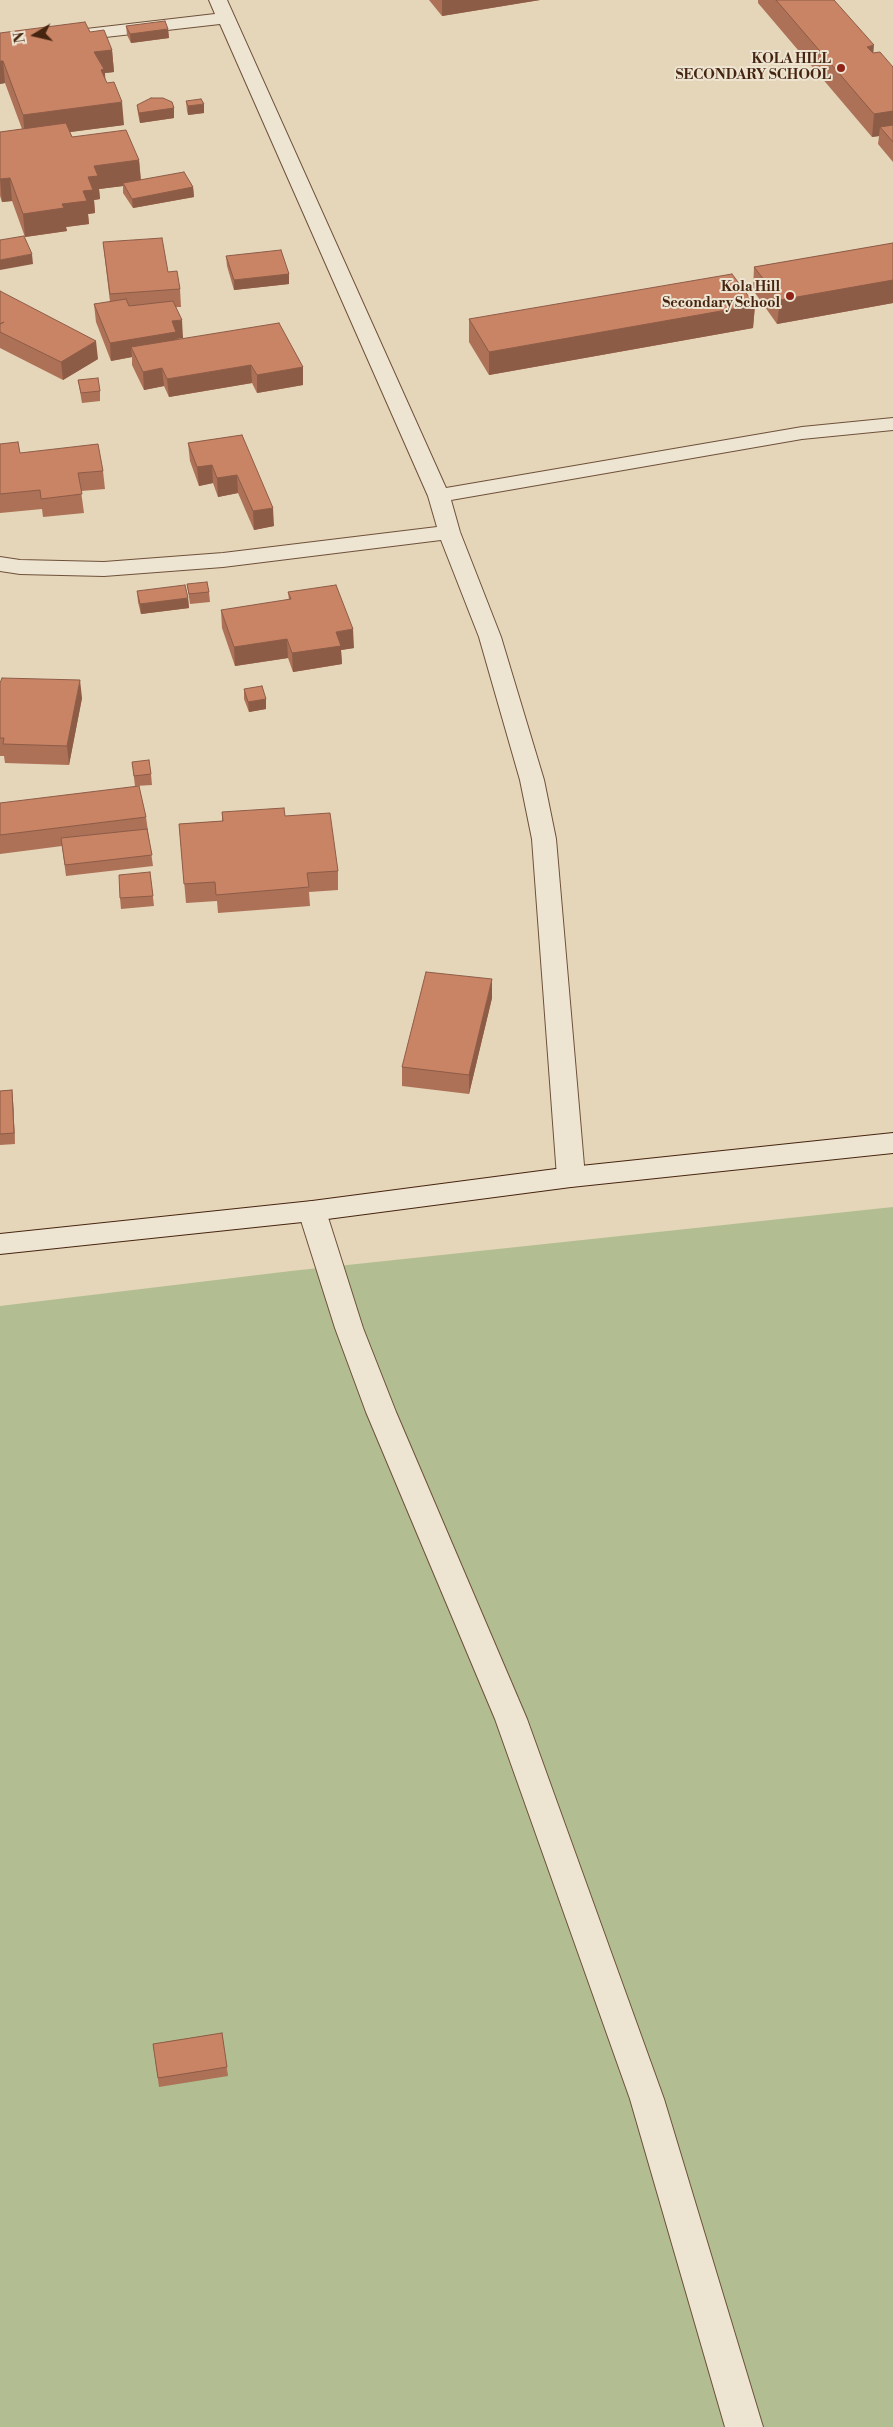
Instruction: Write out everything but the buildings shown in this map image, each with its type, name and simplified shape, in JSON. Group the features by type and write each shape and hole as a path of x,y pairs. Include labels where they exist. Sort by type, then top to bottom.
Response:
{"street":[{"path":"0,44 221,9 439,496 449,532 490,637 516,719 532,780 544,839 571,1177"},
{"path":"439,496 802,433 893,424"},
{"path":"0,564 20,567 104,569 223,560 449,532"},
{"path":"0,1244 312,1211 571,1177 893,1143"},
{"path":"312,1211 346,1319 381,1412 511,1719 647,2099 744,2427"}],"green space":[{"path":"893,1207 893,2427 0,2427 0,1306 291,1271"}],"place":[{"name":"KOLA HILL SECONDARY SCHOOL","path":"841,68"},
{"name":"Kola Hill Secondary School","path":"790,296"}]}
